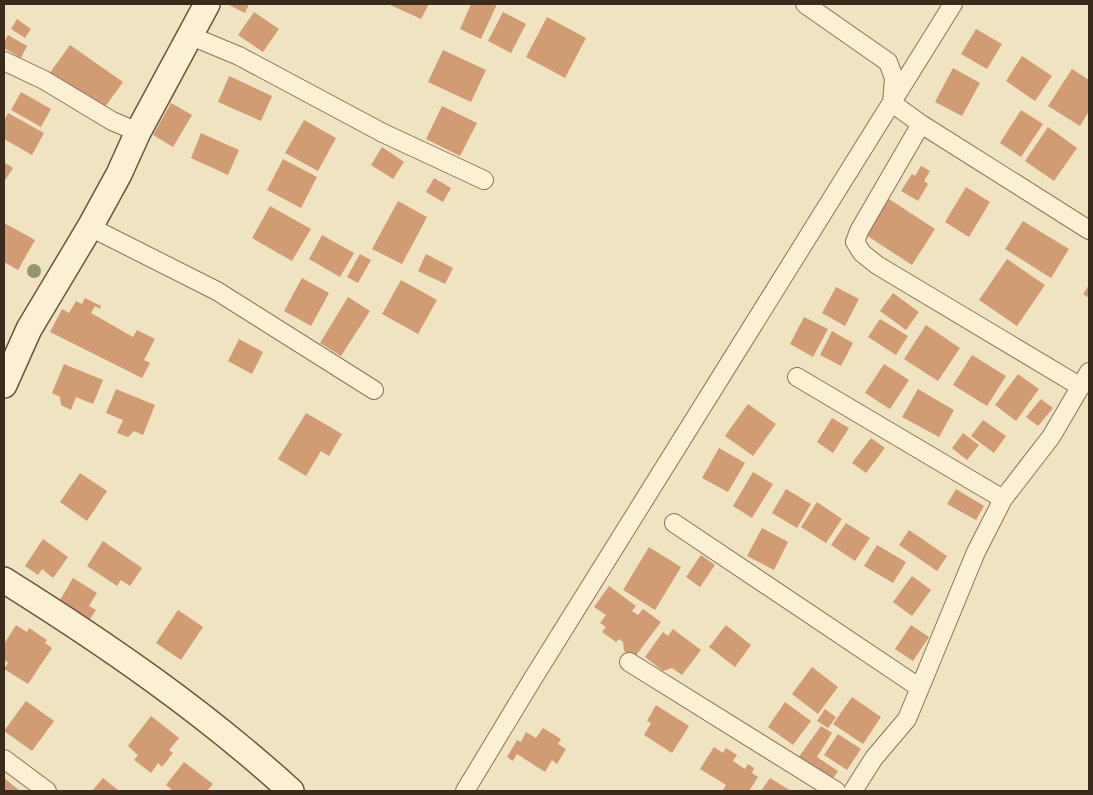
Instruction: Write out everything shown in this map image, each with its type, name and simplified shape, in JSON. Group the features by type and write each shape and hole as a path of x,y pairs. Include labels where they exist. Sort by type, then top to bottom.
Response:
{"main road":[{"path":"4,385 29,329 120,174 138,132 207,4"},
{"path":"4,580 90,634 183,700 253,756 291,791"}],"street":[{"path":"805,4 888,62 894,78 892,103"},
{"path":"465,791 532,680 954,4"},
{"path":"191,36 239,56 382,133 484,180"},
{"path":"5,63 44,80 112,121 138,132"},
{"path":"892,103 921,124 1089,230"},
{"path":"853,791 874,758 906,719 976,552 1003,499 1051,438 1085,380 878,265 862,253 856,242 859,231 921,124"},
{"path":"90,227 217,291 374,390"},
{"path":"797,376 1003,499"},
{"path":"674,523 920,688"},
{"path":"629,662 836,791"},
{"path":"4,759 47,791"}],"building":[{"path":"227,4 249,4 245,13"},
{"path":"388,4 429,4 421,19"},
{"path":"471,4 497,4 481,39 460,29"},
{"path":"254,12 279,29 263,52 238,35"},
{"path":"503,12 526,24 511,53 488,41"},
{"path":"547,17 586,38 565,78 526,57"},
{"path":"17,19 31,29 25,38 11,29"},
{"path":"976,29 1002,44 987,69 961,54"},
{"path":"8,35 27,46 21,58 4,48 4,42"},
{"path":"70,45 123,82 102,111 49,74"},
{"path":"443,50 486,70 471,102 428,82"},
{"path":"1022,56 1052,76 1035,101 1006,81"},
{"path":"953,68 980,83 962,116 935,102"},
{"path":"1072,69 1089,80 1089,111 1080,126 1048,106"},
{"path":"229,76 272,96 261,121 218,102"},
{"path":"21,92 51,109 41,127 11,110"},
{"path":"171,103 192,115 173,147 153,135"},
{"path":"442,106 477,123 460,156 426,139"},
{"path":"1021,110 1043,124 1021,157 1000,143"},
{"path":"8,113 44,133 32,155 4,139 4,121"},
{"path":"304,120 336,138 318,171 285,153"},
{"path":"1048,127 1077,148 1054,181 1025,161"},
{"path":"201,133 239,150 228,175 191,158"},
{"path":"382,147 404,162 393,179 371,165"},
{"path":"283,159 317,177 301,208 267,190"},
{"path":"4,162 13,168 4,182"},
{"path":"921,166 930,171 924,181 928,184 918,201 901,191 912,174 915,176"},
{"path":"434,178 451,188 443,202 426,192"},
{"path":"966,187 990,202 969,237 945,222"},
{"path":"889,199 935,229 912,265 866,235"},
{"path":"398,201 427,217 402,264 372,249"},
{"path":"270,206 311,229 292,261 252,238"},
{"path":"1023,221 1069,249 1051,278 1005,249"},
{"path":"4,223 35,240 18,270 4,262"},
{"path":"322,235 354,253 340,277 309,259"},
{"path":"360,254 371,260 358,283 347,277"},
{"path":"426,254 453,268 445,284 418,271"},
{"path":"1007,259 1045,285 1017,326 979,300"},
{"path":"302,278 329,293 311,326 284,311"},
{"path":"401,280 437,300 418,334 382,314"},
{"path":"1089,285 1089,298 1083,294"},
{"path":"836,287 859,299 845,326 822,313"},
{"path":"893,293 919,312 906,330 880,311"},
{"path":"348,297 370,311 341,356 320,343"},
{"path":"85,298 101,306 100,309 95,306 91,313 133,337 137,330 155,339 144,360 150,363 142,378 50,332 62,309 69,313 76,301 82,304"},
{"path":"804,317 828,329 813,357 790,344"},
{"path":"880,319 908,336 896,355 868,337"},
{"path":"926,325 960,348 938,381 904,359"},
{"path":"832,331 853,343 841,366 820,355"},
{"path":"239,339 263,352 252,374 228,361"},
{"path":"972,355 1006,376 987,406 953,385"},
{"path":"64,364 103,380 93,404 76,397 71,410 61,405 60,397 52,393"},
{"path":"884,364 909,380 890,409 865,393"},
{"path":"1018,374 1039,389 1016,421 995,405"},
{"path":"116,389 155,405 143,435 134,431 128,437 117,433 123,420 106,413"},
{"path":"918,389 954,410 939,437 902,417"},
{"path":"1041,399 1053,408 1038,426 1026,417"},
{"path":"748,404 776,424 753,456 725,436"},
{"path":"306,413 342,434 329,456 321,451 306,476 278,459"},
{"path":"832,418 849,428 833,453 817,442"},
{"path":"983,420 1006,436 994,453 971,436"},
{"path":"963,433 979,445 967,460 952,448"},
{"path":"871,438 885,448 866,473 852,463"},
{"path":"719,448 745,463 728,492 702,478"},
{"path":"753,472 773,484 752,518 733,506"},
{"path":"80,473 107,491 87,521 60,502"},
{"path":"786,489 811,504 797,528 772,513"},
{"path":"956,489 984,506 976,520 947,504"},
{"path":"817,502 842,519 826,543 801,527"},
{"path":"846,523 870,538 855,561 831,545"},
{"path":"762,528 788,542 774,570 747,556"},
{"path":"909,530 947,556 937,571 899,545"},
{"path":"43,539 68,557 53,578 42,569 38,575 25,566"},
{"path":"103,541 142,568 130,586 121,580 117,586 87,566"},
{"path":"877,545 906,562 893,583 864,566"},
{"path":"649,547 681,567 655,610 623,590"},
{"path":"701,555 715,565 700,587 686,577"},
{"path":"912,576 931,590 912,616 893,602"},
{"path":"73,578 97,593 89,606 96,610 86,625 56,607"},
{"path":"609,586 636,606 632,611 638,615 643,609 661,622 634,658 624,651 623,642 619,639 616,642 602,632 606,627 600,623 606,615 594,607"},
{"path":"178,610 203,627 181,660 156,643"},
{"path":"16,625 27,632 29,628 47,640 45,643 52,648 28,684 4,669 8,663 4,659 4,644"},
{"path":"726,625 751,645 735,667 709,647"},
{"path":"911,625 929,637 913,661 895,649"},
{"path":"673,629 701,650 682,675 672,668 663,671 645,657 663,632 668,636"},
{"path":"812,667 838,687 818,714 792,694"},
{"path":"852,697 881,717 863,744 833,724"},
{"path":"26,701 54,721 32,751 4,731"},
{"path":"785,702 811,721 793,745 768,727"},
{"path":"656,705 689,726 672,753 644,735 651,723 647,721"},
{"path":"825,709 836,717 828,728 817,721"},
{"path":"151,716 179,738 169,750 173,753 162,767 158,763 151,773 134,760 138,755 128,746"},
{"path":"821,726 832,733 817,757 838,771 831,781 798,758"},
{"path":"543,728 561,739 558,744 566,749 557,764 552,760 545,772 517,754 513,761 507,757 517,740 521,742 526,732 536,738"},
{"path":"838,734 861,749 847,770 824,755"},
{"path":"714,747 723,753 726,748 737,755 733,761 745,769 748,764 754,768 752,773 758,777 749,791 725,791 723,790 726,785 700,769"},
{"path":"184,762 213,784 207,791 173,791 166,785"},
{"path":"4,778 20,791 4,791"},
{"path":"103,778 119,791 92,791"},
{"path":"770,778 791,791 761,791"}]}
